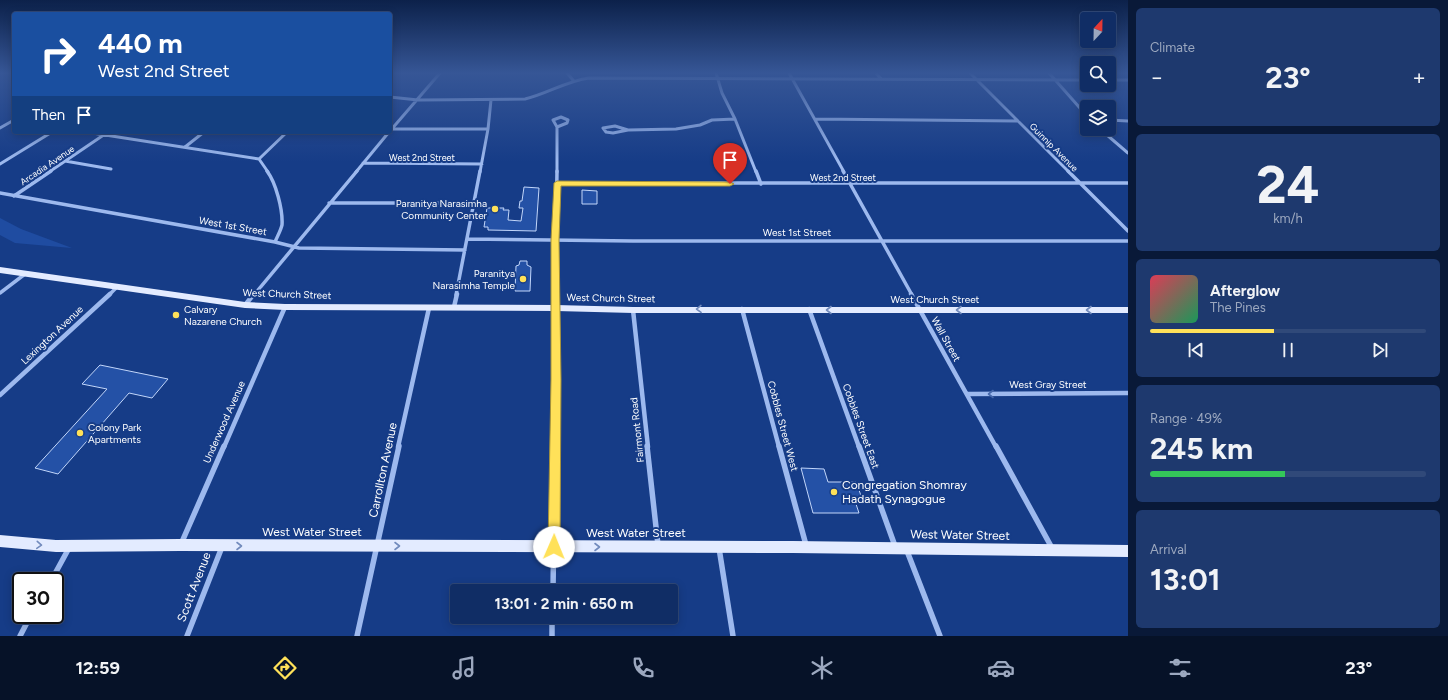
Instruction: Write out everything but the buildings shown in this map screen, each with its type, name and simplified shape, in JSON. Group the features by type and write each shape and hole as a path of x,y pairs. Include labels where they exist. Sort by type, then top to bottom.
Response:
{"main road":[{"name":"West Church Street","path":"0,270 116,288 244,305 285,307 454,307 633,310 1128,310"},
{"name":"West Water Street","path":"0,540 71,546 180,545 901,548 1128,551"}],"street":[{"path":"392,129 416,103"},
{"path":"454,307 482,164 491,103"},
{"path":"727,103 736,118 761,184"},
{"name":"Wall Street","path":"806,103 852,184 1053,550"},
{"name":"Guinnip Avenue","path":"1000,103 1128,231"},
{"path":"553,584 556,308 555,240 557,183 556,127 553,120 560,117 568,120 567,123 556,127"},
{"path":"628,130 615,126 603,128 606,132 614,133 628,130 676,129 700,125 712,120 736,118"},
{"path":"815,119 1018,121"},
{"path":"1116,120 1128,120"},
{"path":"0,128 12,121"},
{"path":"392,131 488,129"},
{"path":"0,164 49,134"},
{"path":"98,134 258,159 273,179 279,199 282,225 275,242"},
{"path":"186,147 202,134"},
{"path":"258,159 285,134"},
{"path":"244,305 387,134"},
{"name":"Arcadia Avenue","path":"14,196 104,135"},
{"path":"1108,136 1128,153"},
{"path":"65,161 111,169"},
{"name":"West 2nd Street","path":"363,163 482,164"},
{"name":"West 2nd Street","path":"557,183 1128,183"},
{"name":"West 1st Street","path":"0,193 275,242 293,247 465,250"},
{"path":"329,203 473,204"},
{"name":"West 1st Street","path":"467,239 1128,241"},
{"path":"0,293 25,274"},
{"name":"Lexington Avenue","path":"0,395 116,288"},
{"name":"Underwood Avenue","path":"180,545 285,307"},
{"name":"Carrollton Avenue","path":"357,636 429,308"},
{"name":"Cobbles Street West","path":"742,309 807,548"},
{"name":"Fairmont Road","path":"633,310 658,547"},
{"name":"Cobbles Street East","path":"809,310 901,548 940,636"},
{"name":"West Gray Street","path":"968,394 1128,393"},
{"path":"56,572 71,546"},
{"name":"Scott Avenue","path":"187,636 222,546"},
{"path":"719,548 733,636"},
{"path":"20,636 26,624"},
{"path":"552,624 552,636"}],"shaded area":[{"path":"0,218 21,229 72,248 15,243 0,235"}],"place":[{"name":"Paranitya Narasimha Community Center","path":"495,209"},
{"name":"Paranitya Narasimha Temple","path":"523,279"},
{"name":"Calvary Nazarene Church","path":"176,315"},
{"name":"Colony Park Apartments","path":"80,433"},
{"name":"Congregation Shomray Hadath Synagogue","path":"834,492"}],"route":[{"path":"554,547 556,379 555,240 557,183 730,184"}]}
